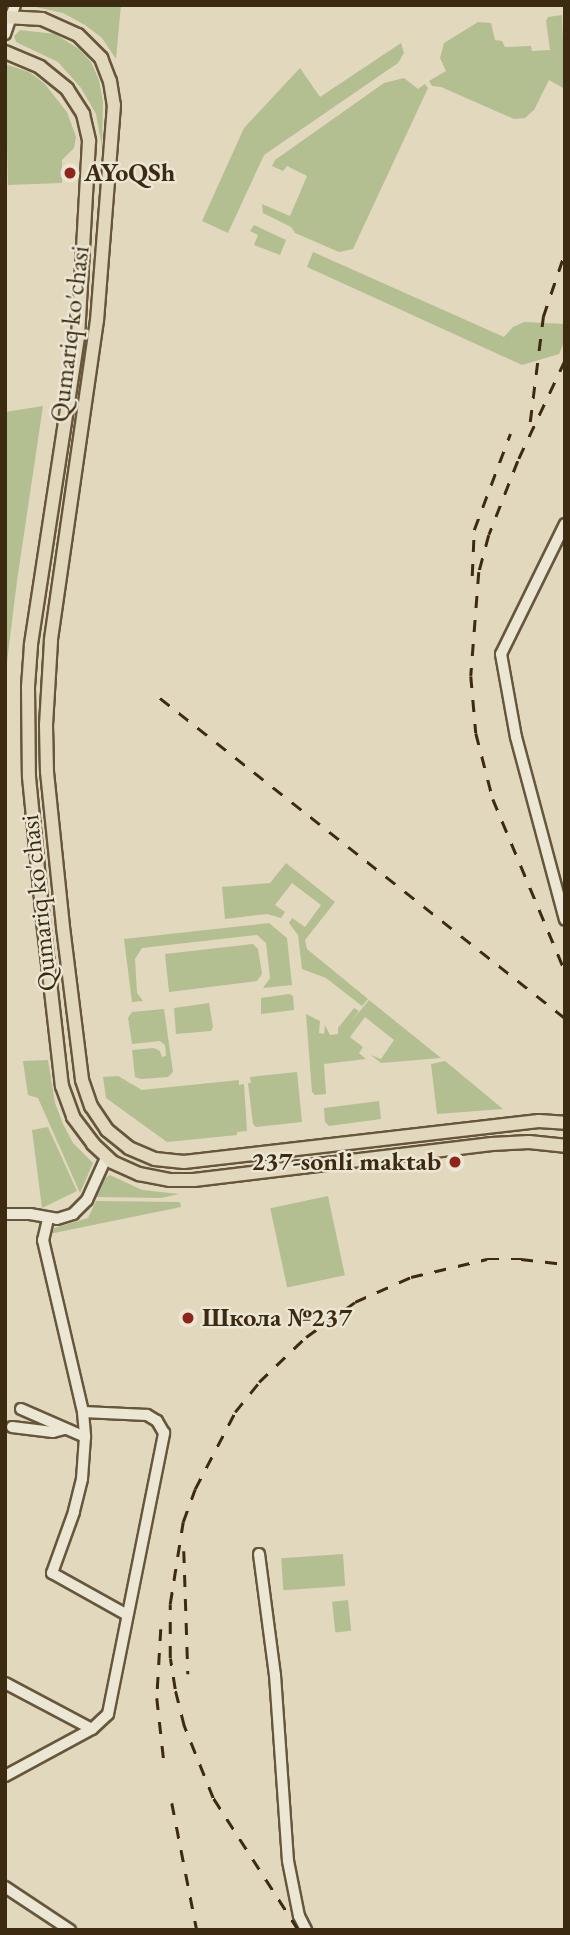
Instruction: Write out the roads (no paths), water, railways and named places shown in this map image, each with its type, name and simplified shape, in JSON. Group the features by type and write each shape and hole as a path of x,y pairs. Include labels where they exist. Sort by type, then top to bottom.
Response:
{"main road":[{"name":"Qumariq ko'chasi","path":"11,13 49,20 78,35 100,58 111,89 114,129 97,320 47,683 47,772 63,927 82,1080 96,1114 113,1136 146,1156 174,1162 539,1121 565,1123"},
{"name":"Qumariq ko'chasi","path":"5,52 30,61 59,81 78,103 88,130 79,318 31,645 28,687 29,776 44,929 65,1097 79,1126 106,1158 139,1174 178,1180 492,1144 529,1142 565,1146"},
{"path":"68,400 86,402"},
{"path":"44,929 63,927"},
{"path":"310,1148 312,1165"}],"street":[{"path":"5,34 11,13"},
{"path":"565,524 501,654 516,737 565,920"},
{"path":"5,1214 30,1214 48,1219 66,1218 87,1199 106,1158"},
{"path":"48,1219 43,1240 83,1412 85,1437 82,1479 74,1512 52,1573 127,1615"},
{"path":"21,1409 85,1437"},
{"path":"5,1776 92,1729 108,1714 164,1433 157,1421 146,1415 83,1412"},
{"path":"12,1427 52,1432 64,1429"},
{"path":"259,1554 275,1675 288,1861 299,1916 306,1930"},
{"path":"5,1683 92,1729"},
{"path":"5,1887 70,1930"}],"railway":[{"path":"530,422 543,317 565,252"},
{"path":"565,361 518,461 489,535 479,572 471,676 476,733 493,799 565,971"},
{"path":"472,576 474,530 510,434"},
{"path":"160,698 565,1018"},
{"path":"298,1930 213,1798 184,1726 175,1689 170,1658 170,1604 183,1522 195,1489 235,1412 259,1382 306,1337 355,1302 411,1277 487,1259 521,1259 565,1264"},
{"path":"184,1551 188,1674"},
{"path":"161,1629 157,1698 164,1761"},
{"path":"172,1803 197,1930"}],"place":[{"name":"AYoQSh","path":"70,173"},
{"name":"237-sonli maktab","path":"455,1162"},
{"name":"Школа №237","path":"188,1318"}]}
